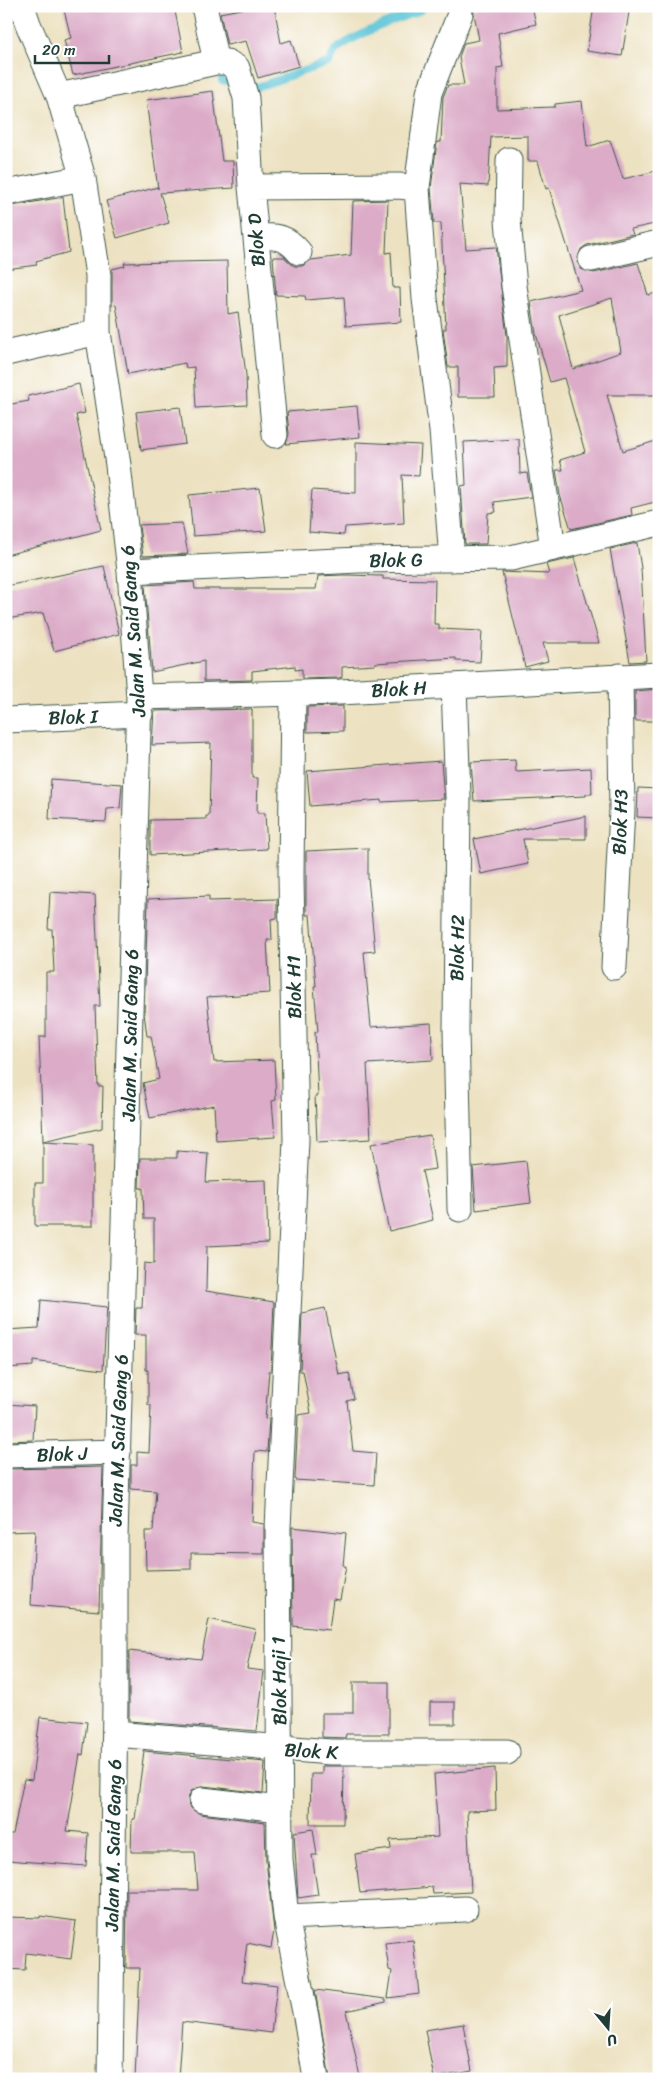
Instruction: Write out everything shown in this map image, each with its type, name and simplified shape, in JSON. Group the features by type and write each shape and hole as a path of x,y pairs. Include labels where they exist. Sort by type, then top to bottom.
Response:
{"street":[{"name":"Blok D","path":"204,6 227,65 246,98 251,187 275,435"},
{"path":"452,559 442,431 425,299 417,188 429,93 460,14"},
{"name":"Jalan M. Said Gang 6","path":"19,19 59,96 83,178 98,275 98,332 112,421 130,571 140,705 115,1538 115,1734 110,2079"},
{"path":"59,96 227,65"},
{"path":"509,160 508,220 514,286 553,548"},
{"path":"6,192 83,178"},
{"path":"251,187 386,186 417,188"},
{"path":"256,236 280,237 291,243 299,252"},
{"path":"591,259 658,245"},
{"path":"6,352 98,332"},
{"name":"Blok G","path":"130,571 360,560 511,558 659,523"},
{"name":"Blok H","path":"140,705 293,693 659,675"},
{"name":"Blok H3","path":"614,967 622,810 620,676"},
{"name":"Blok H2","path":"454,686 458,797 456,1030 460,1209"},
{"name":"Blok H1","path":"289,1280 292,1264 296,1140 291,878 293,693"},
{"name":"Blok I","path":"6,720 140,705"},
{"name":"Blok Haji 1","path":"289,1280 278,1528 280,1859 286,1917 316,2079"},
{"name":"Blok J","path":"6,1455 118,1452"},
{"name":"Blok K","path":"115,1734 330,1752 507,1752"},
{"path":"202,1800 280,1809"},
{"path":"286,1917 465,1909"}],"building":[{"path":"63,6 174,6 183,52 73,75 64,40 71,38"},
{"path":"257,6 274,6 281,43 291,40 299,66 258,78 246,41 227,45 220,13"},
{"path":"482,6 532,6 536,24 498,33 503,67 497,68 497,109 555,107 555,104 582,101 587,147 610,140 623,179 656,171 659,182 659,223 631,229 633,234 587,245 581,249 577,262 581,269 594,273 638,263 648,295 656,293 659,304 657,395 607,395 623,451 659,440 659,501 631,508 632,515 571,529 560,495 556,470 563,470 560,460 585,452 564,378 550,382 536,334 531,302 581,290 549,188 546,189 538,161 528,161 528,136 491,137 488,186 460,184 466,249 496,247 507,336 507,367 494,368 495,397 458,397 458,367 448,367 443,329 446,329 441,223 434,223 431,188 437,142 441,142 443,97 448,85 464,85 459,57 464,43 479,40 473,8","holes":["612,298 621,352 573,369 559,315"]},
{"path":"594,6 630,6 622,56 587,51"},
{"path":"213,91 222,161 233,161 234,188 160,193 169,223 117,238 106,201 158,187 146,100"},
{"path":"63,197 69,252 36,261 37,265 6,269 6,244 9,243 6,207"},
{"path":"388,200 386,253 391,252 393,288 400,288 401,322 346,326 344,297 306,300 305,296 276,295 273,257 284,257 294,266 302,266 311,260 351,255 353,201"},
{"path":"227,261 228,314 238,312 246,375 247,405 196,408 194,367 186,368 185,363 128,374 116,305 112,306 112,269 125,266 124,263"},
{"path":"79,384 85,413 76,415 101,530 6,555 6,405 29,401 28,396"},
{"path":"357,406 360,437 286,444 289,434 287,412"},
{"path":"180,407 185,444 141,450 136,412"},
{"path":"519,439 520,474 527,473 531,497 494,502 496,512 488,513 486,544 465,544 461,486 466,485 464,442"},
{"path":"356,442 421,445 419,476 402,475 404,523 345,527 344,535 309,532 312,490 356,493"},
{"path":"260,488 266,531 193,536 189,495"},
{"path":"182,523 188,554 143,556 139,525"},
{"path":"637,543 641,568 646,661 630,662 610,549"},
{"path":"574,558 599,643 543,643 548,661 525,667 502,572 549,574 546,564"},
{"path":"104,566 119,634 54,651 43,613 6,619 6,586"},
{"path":"318,576 383,576 383,579 435,580 434,624 439,624 439,629 482,631 480,662 456,661 456,658 375,663 375,665 342,667 342,677 339,678 302,679 302,669 295,670 295,666 252,671 252,680 204,681 204,661 152,672 145,585 194,582 195,589 316,589"},
{"path":"659,689 659,721 635,721 635,691"},
{"path":"343,706 343,731 307,732 307,707"},
{"path":"252,709 252,778 258,778 257,813 265,813 267,849 150,855 150,820 206,819 206,816 209,816 211,743 152,745 154,711"},
{"path":"515,760 516,772 591,768 592,794 586,794 586,796 474,801 471,762"},
{"path":"441,761 444,799 381,802 381,800 310,806 307,771"},
{"path":"51,779 122,784 120,808 107,809 106,822 49,819"},
{"path":"638,788 659,789 659,818 637,817"},
{"path":"586,816 586,839 523,839 528,864 481,874 474,839"},
{"path":"368,848 368,878 375,951 364,952 371,1027 431,1023 433,1060 367,1064 371,1139 317,1142 315,1096 318,1096 315,1032 318,1032 310,915 306,915 306,851"},
{"path":"50,892 95,895 100,1006 95,1006 98,1086 103,1086 102,1128 43,1141 39,1037 46,1037 46,972 54,972 52,929 48,929"},
{"path":"209,896 209,901 277,899 277,918 271,919 272,940 267,940 270,993 207,997 214,1062 274,1060 276,1100 272,1101 275,1137 216,1141 214,1105 150,1118 143,1083 159,1079 151,1036 147,1036 144,1013 148,899"},
{"path":"430,1135 435,1169 422,1171 433,1220 389,1231 371,1144"},
{"path":"43,1142 93,1145 93,1226 35,1226 35,1183 43,1183"},
{"path":"177,1151 208,1153 206,1182 266,1180 268,1243 207,1246 206,1291 274,1302 271,1371 269,1371 265,1419 269,1418 267,1452 255,1451 252,1522 264,1524 264,1554 191,1553 191,1569 146,1570 145,1531 153,1531 156,1491 131,1489 131,1465 137,1465 137,1452 149,1453 151,1405 148,1405 146,1335 135,1335 136,1308 142,1308 144,1263 154,1264 154,1219 144,1219 143,1188 139,1188 140,1158 177,1158"},
{"path":"526,1161 531,1203 476,1210 473,1167"},
{"path":"41,1300 107,1307 103,1370 33,1361 33,1366 6,1368 6,1330 39,1328"},
{"path":"325,1308 339,1375 349,1373 354,1399 347,1401 353,1451 376,1453 374,1485 295,1480 298,1415 311,1413 303,1371 300,1371 302,1313"},
{"path":"6,1404 35,1406 33,1440 6,1441"},
{"path":"103,1467 99,1611 31,1605 35,1531 6,1532 6,1469"},
{"path":"292,1527 346,1533 343,1566 346,1566 340,1600 333,1599 329,1630 293,1626"},
{"path":"209,1619 255,1629 247,1669 264,1671 257,1731 129,1721 129,1651 201,1659"},
{"path":"353,1682 389,1682 389,1734 346,1734 345,1738 322,1737 322,1713 353,1713"},
{"path":"430,1702 455,1702 455,1724 430,1724"},
{"path":"40,1717 87,1722 83,1755 80,1754 67,1831 88,1833 86,1866 6,1860 6,1834 13,1834 24,1779 32,1780"},
{"path":"144,1751 265,1762 263,1793 203,1786 191,1791 188,1799 189,1806 200,1814 265,1822 266,1860 274,1931 271,1948 247,1943 242,1981 277,1985 271,2033 182,2022 178,2079 135,2079 140,1968 126,1968 127,1890 198,1890 195,1852 131,1852 132,1819 135,1819"},
{"path":"322,1766 344,1766 343,1824 310,1824 311,1774 322,1774"},
{"path":"495,1768 496,1810 467,1811 471,1892 433,1894 432,1887 360,1893 355,1854 391,1849 390,1840 438,1837 434,1774"},
{"path":"313,1829 317,1855 312,1855 318,1895 298,1898 294,1832"},
{"path":"40,1916 76,1921 71,1959 26,1953 25,1970 6,1969 6,1917 40,1918"},
{"path":"413,1940 419,1994 388,1998 392,1971 389,1970 385,1943"},
{"path":"315,1990 386,1999 386,2002 346,2011 360,2077 330,2079"},
{"path":"463,2024 472,2071 434,2078 425,2030"}],"waterway":[{"path":"222,80 257,87 330,62 335,51 342,45 376,28 421,10 423,6"}]}
